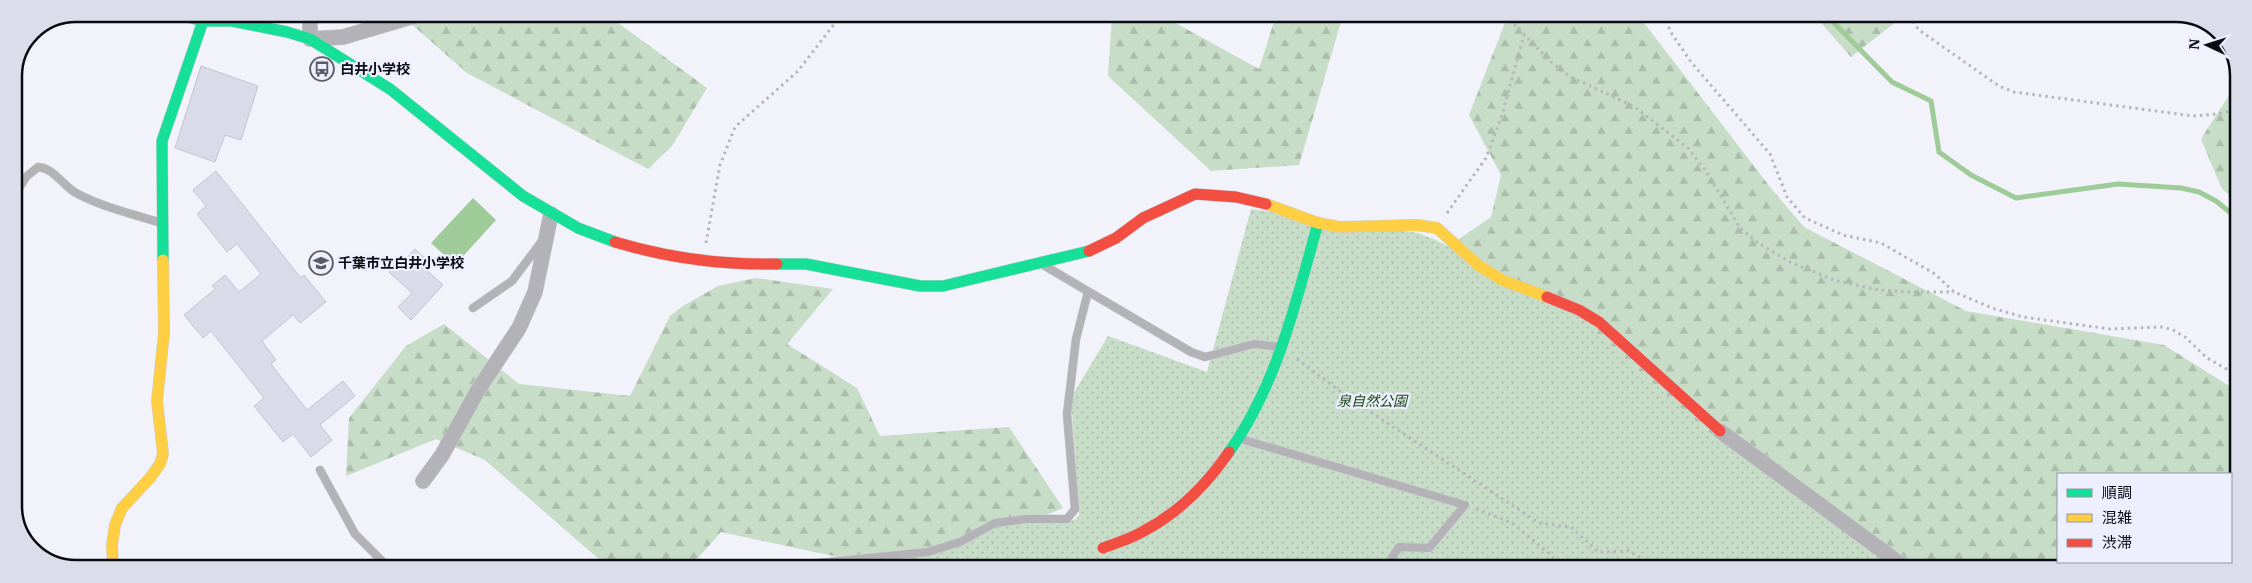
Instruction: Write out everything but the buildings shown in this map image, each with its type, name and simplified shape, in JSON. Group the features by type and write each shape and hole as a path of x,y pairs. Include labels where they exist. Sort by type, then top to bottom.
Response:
{"street":[{"path":"113,560 112,545 115,525 122,508 150,478 160,464 163,454 157,401 164,333 162,141 203,22"},
{"path":"237,22 287,32 310,39 390,89 523,196 578,228 632,248 702,261 733,265 806,264 920,286 943,286 1096,249 1116,238 1143,218 1194,194 1236,197 1267,204 1318,223 1340,227 1417,225 1437,228 1478,265 1502,280 1579,310 1598,322 1720,431 1895,560"},
{"path":"310,22 310,39"},
{"path":"310,39 343,37 394,22"},
{"path":"423,481 442,455 478,390 519,328 535,292 551,214"},
{"path":"1103,548 1144,531 1169,515 1208,481 1241,439 1266,389 1282,348 1318,223"}],"lane":[{"path":"22,182 26,176 38,167 45,168 75,192 107,206 163,223"},
{"path":"473,308 512,281 547,234"},
{"path":"1038,263 1191,352 1205,357 1254,344 1282,348"},
{"path":"849,560 928,552 960,542 995,523 1027,519 1067,519 1072,515 1075,509 1067,414 1076,339 1088,292"},
{"path":"1241,439 1465,505 1429,548 1399,548 1391,560"},
{"path":"320,470 355,534 381,560"}],"path":[{"path":"702,261 720,165 736,127 798,71 836,22"},
{"path":"1512,22 1551,62 1569,76 1634,107 1688,148 1706,171 1740,228 1758,243 1792,263 1834,280 1880,290 1954,292"},
{"path":"1666,22 1691,62 1770,154 1787,197 1797,211 1805,218 1843,235 1881,243 1935,274 1954,292 1992,308 2024,317 2110,329 2162,327 2174,330 2207,358 2230,371"},
{"path":"1913,22 1918,30 1999,86 2014,92 2193,116 2229,111"},
{"path":"1437,228 1486,158 1502,115 1524,35"},
{"path":"1282,348 1345,396 1539,523 1571,527 1598,552 1628,551 1644,560"},
{"path":"1465,505 1512,523 1552,555 1555,560"}],"green space":[{"path":"409,22 617,22 707,88 672,146 648,169 467,73"},
{"path":"1112,22 1174,22 1259,69 1274,22 1341,22 1299,165 1211,171 1108,76"},
{"path":"1505,22 1643,22 1770,187 1804,227 1966,311 2164,345 2230,386 2230,473 2057,473 2057,560 1094,560 1142,539 1408,274 1491,217 1501,175 1469,115"},
{"path":"1820,22 1896,22 1851,57"},
{"path":"2229,95 2229,195 2222,189 2201,139"},
{"name":"泉自然公園","path":"1251,209 1418,233 1436,240 1578,317 1716,438 1882,560 907,560 930,558 959,547 1003,524 1066,522 1076,519 1079,515 1071,398 1108,336 1207,372"},
{"path":"756,278 833,289 787,344 857,388 880,436 1009,427 1063,508 936,560 852,560 721,532 698,558 690,560 600,560 485,460 436,439 346,476 349,418 406,346 444,324 519,384 630,396 670,316 683,306 718,286"}],"shaded area":[{"path":"473,198 496,220 455,265 431,243"}],"waterway":[{"path":"1833,22 1892,82 1931,101 1939,152 1971,175 2016,198 2118,184 2181,188 2199,192 2216,201 2229,212"}],"traffic: fast":[{"path":"163,260 162,141 203,22"},
{"path":"237,22 287,32 310,39 390,89 523,196 578,228 615,242"},
{"path":"1229,452 1246,426 1272,371 1293,313 1318,223"},
{"path":"777,264 806,264 920,286 943,286 1089,251"}],"traffic: slow":[{"path":"1266,204 1318,223 1340,227 1417,225 1437,228 1478,265 1502,280 1547,297"},
{"path":"113,560 112,545 115,525 122,508 150,478 160,464 163,454 157,401 164,333 163,260"}],"traffic: jam":[{"path":"1089,251 1116,238 1143,218 1195,194 1236,197 1266,204"},
{"path":"615,242 635,248 715,262 777,264"},
{"path":"1547,297 1579,310 1599,322 1720,431"},
{"path":"1103,548 1128,539 1155,525 1179,507 1201,487 1229,452"}],"place":[{"name":"白井小学校","path":"322,69"},
{"name":"千葉市立白井小学校","path":"321,263"}]}
